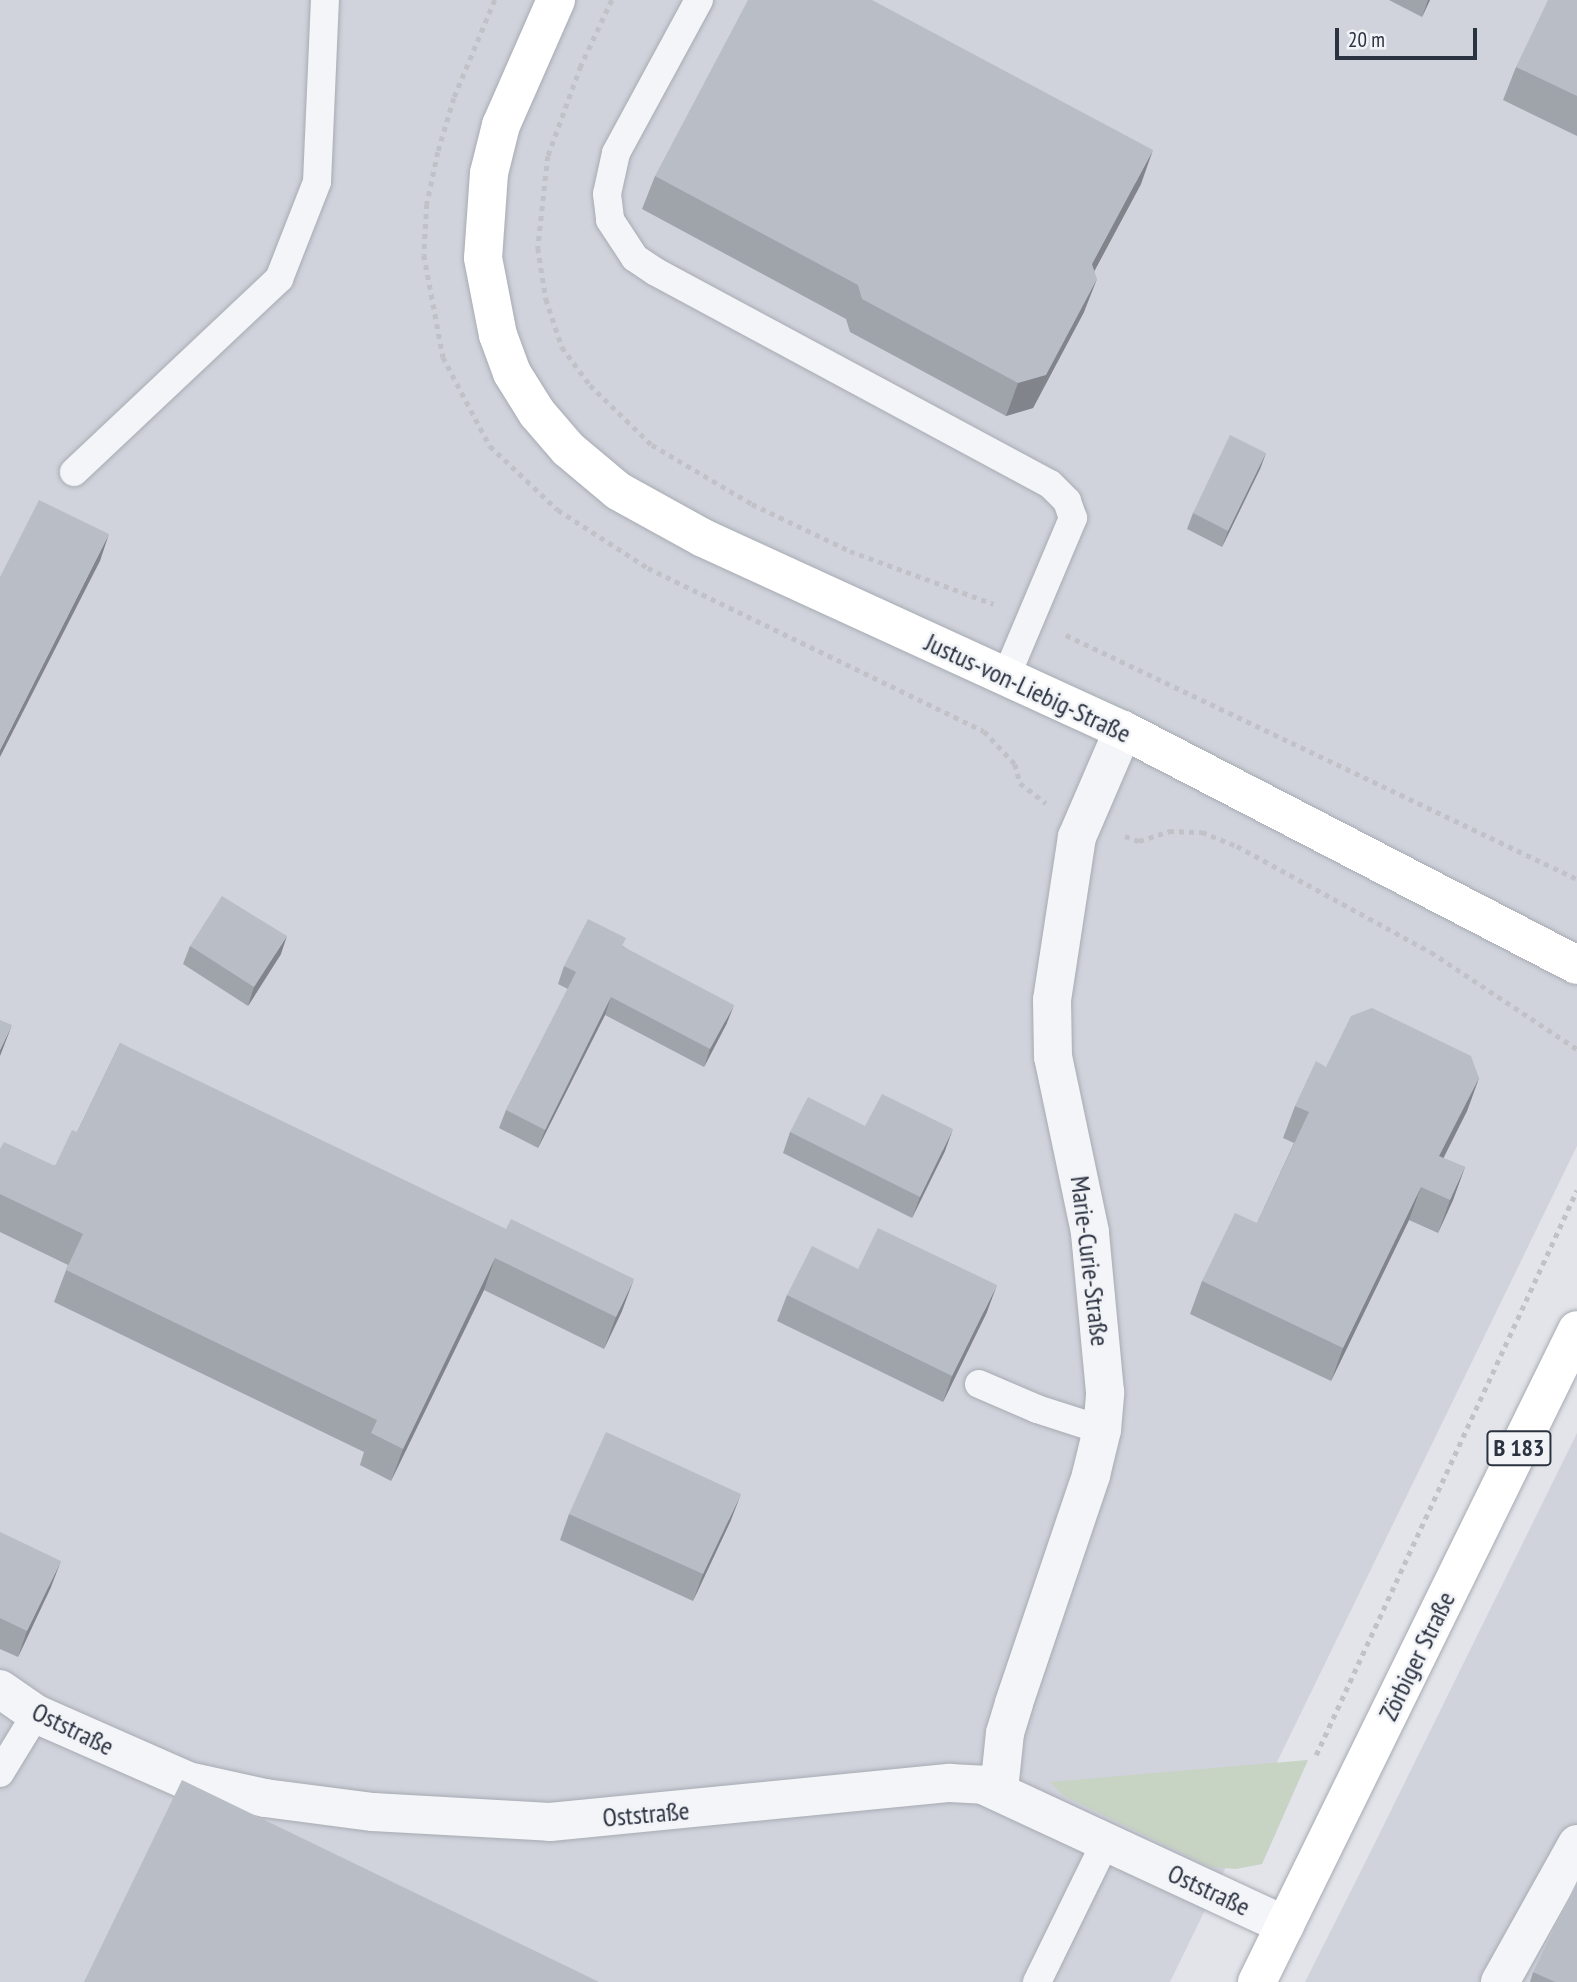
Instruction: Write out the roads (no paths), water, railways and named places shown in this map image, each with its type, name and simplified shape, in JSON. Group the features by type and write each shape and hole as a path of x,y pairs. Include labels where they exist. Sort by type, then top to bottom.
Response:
{"street":[{"name":"Justus-von-Liebig-Straße","path":"556,0 519,77 489,173 483,258 495,323 512,373 537,413 568,449 618,491 703,538 863,614 1007,674 1123,730 1577,965"},
{"name":"Marie-Curie-Straße","path":"999,1790 1010,1717 1091,1475 1101,1430 1105,1392 1090,1232 1053,1046 1056,956 1067,881 1083,820 1123,730"},
{"name":"Zörbiger Straße","path":"1257,1982 1577,1330"},
{"name":"Oststraße","path":"0,1689 36,1714 188,1781 265,1798 373,1812 550,1822 950,1783 999,1790 1285,1925"},
{"path":"1500,1982 1577,1844"}],"lane":[{"path":"74,472 279,278 317,182 325,0"},
{"path":"699,0 616,153 607,194 610,220 635,258 656,272 1050,484 1067,501 1073,518 1007,674"},
{"path":"979,1384 1037,1409 1101,1430"},
{"path":"0,1773 36,1714"},
{"path":"1037,1982 1105,1841"}]}
